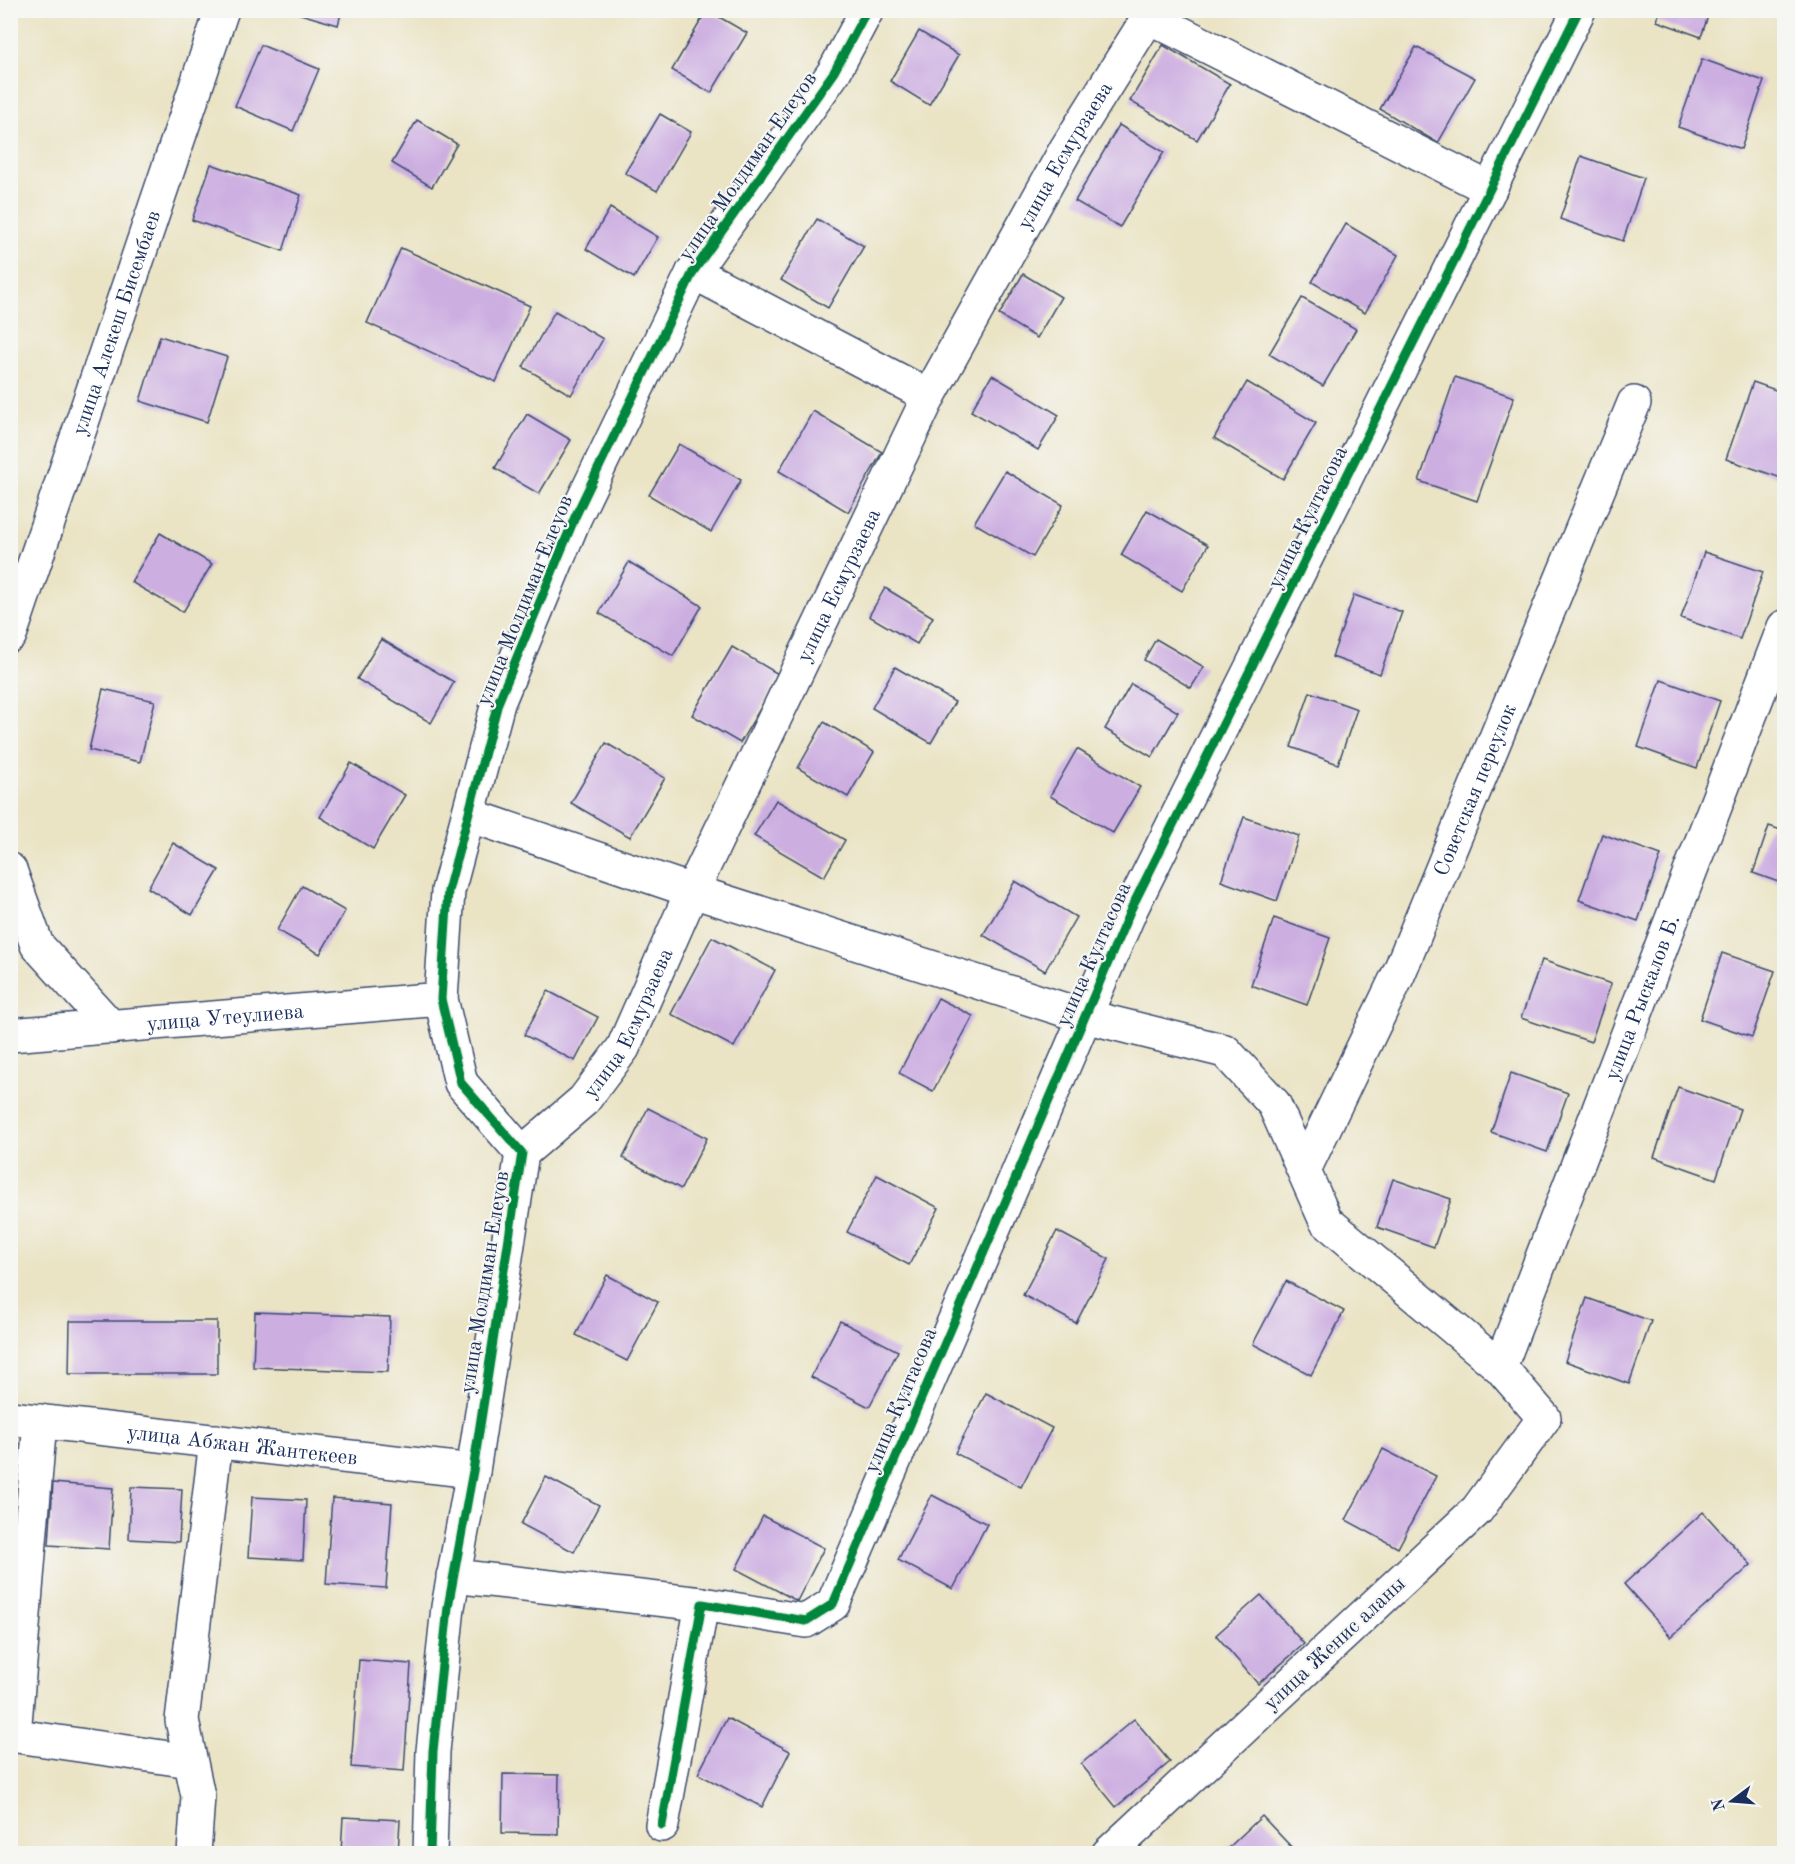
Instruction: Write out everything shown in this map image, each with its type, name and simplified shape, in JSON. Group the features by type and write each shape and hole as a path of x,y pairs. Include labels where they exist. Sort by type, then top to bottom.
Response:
{"street":[{"name":"улица Алекеш Бисембаев","path":"10,635 222,10"},
{"name":"улица Молдиман Елеуов","path":"430,1854 433,1750 448,1607 473,1471 522,1153 461,1083 441,999 448,891 498,703 575,517 693,272 834,72 867,10"},
{"name":"улица Култасова","path":"453,1576 702,1604 806,1620 833,1604 1131,909 1579,10"},
{"path":"1151,14 1490,189"},
{"name":"улица Есмурзаева","path":"522,1153 584,1100 623,1048 692,891 929,396 1066,148 1151,14"},
{"path":"693,272 929,396"},
{"name":"Советская переулок","path":"1304,1170 1399,973 1634,403"},
{"name":"улица Рыскалов Б.","path":"1500,1367 1785,627"},
{"path":"469,815 692,891 1084,1016 1225,1051 1274,1104 1326,1221 1500,1367"},
{"path":"10,870 37,945 111,1027"},
{"name":"улица Утеулиева","path":"10,1035 441,999"},
{"name":"улица Женис аланы","path":"1108,1854 1477,1510 1544,1418 1500,1367"},
{"path":"25,1419 12,1735 190,1761"},
{"name":"улица Абжан Жантекеев","path":"25,1419 473,1471"},
{"path":"194,1854 198,1797 182,1720 216,1441"},
{"path":"662,1825 702,1604"}],"building":[{"path":"287,10 342,10 338,25"},
{"path":"707,10 747,33 711,93 672,70"},
{"path":"1660,10 1710,10 1701,37 1657,21"},
{"path":"919,31 959,55 929,105 890,81"},
{"path":"261,45 319,69 293,131 235,106"},
{"path":"1163,45 1230,84 1197,140 1130,101"},
{"path":"1416,47 1475,78 1438,143 1380,109"},
{"path":"1702,59 1764,81 1741,149 1678,127"},
{"path":"660,114 691,132 657,191 625,173"},
{"path":"417,120 457,144 432,187 392,163"},
{"path":"1119,125 1164,152 1120,227 1075,201"},
{"path":"1581,156 1644,178 1623,241 1560,219"},
{"path":"211,164 301,195 283,251 192,220"},
{"path":"610,208 658,237 634,278 586,249"},
{"path":"817,219 864,246 828,308 781,280"},
{"path":"1346,224 1398,255 1365,313 1312,282"},
{"path":"401,248 530,306 496,382 367,323"},
{"path":"1023,274 1061,297 1037,338 999,315"},
{"path":"1302,298 1356,329 1323,386 1269,354"},
{"path":"555,311 603,339 571,395 523,367"},
{"path":"160,336 227,357 207,422 140,401"},
{"path":"992,375 1059,415 1038,450 971,411"},
{"path":"1455,377 1514,397 1477,501 1419,481"},
{"path":"1247,382 1316,423 1283,479 1214,438"},
{"path":"1753,382 1784,393 1784,479 1726,459"},
{"path":"813,411 882,452 848,512 779,471"},
{"path":"527,414 571,440 539,494 495,468"},
{"path":"679,444 741,480 711,532 649,495"},
{"path":"1005,471 1063,505 1033,557 974,523"},
{"path":"1147,510 1208,545 1182,591 1121,555"},
{"path":"160,533 212,564 183,612 131,582"},
{"path":"1704,552 1763,572 1740,639 1681,618"},
{"path":"629,562 702,606 673,656 599,613"},
{"path":"885,588 933,617 917,644 869,616"},
{"path":"1354,595 1402,612 1380,674 1332,657"},
{"path":"381,639 454,682 431,723 357,679"},
{"path":"1156,639 1204,667 1191,688 1144,660"},
{"path":"732,647 780,675 740,743 692,715"},
{"path":"895,667 955,702 931,743 872,708"},
{"path":"1661,680 1720,701 1697,768 1638,747"},
{"path":"1131,684 1178,712 1152,757 1105,729"},
{"path":"103,689 155,701 140,762 89,750"},
{"path":"1310,692 1357,709 1338,764 1291,747"},
{"path":"824,722 874,752 848,797 798,768"},
{"path":"606,743 665,778 630,837 571,803"},
{"path":"1077,749 1140,787 1113,833 1050,796"},
{"path":"351,763 405,795 373,849 320,817"},
{"path":"776,800 845,840 824,877 754,836"},
{"path":"1244,817 1299,836 1277,901 1221,881"},
{"path":"1769,826 1784,831 1784,884 1753,873"},
{"path":"1602,834 1661,855 1638,921 1579,900"},
{"path":"173,843 219,870 192,915 148,888"},
{"path":"1015,881 1076,917 1045,971 983,935"},
{"path":"302,886 345,911 320,954 277,930"},
{"path":"1274,918 1330,938 1307,1005 1251,985"},
{"path":"712,937 775,970 734,1047 671,1014"},
{"path":"1722,953 1775,971 1752,1037 1700,1019"},
{"path":"1542,960 1611,984 1591,1042 1521,1018"},
{"path":"548,991 598,1017 575,1061 524,1035"},
{"path":"938,998 973,1016 933,1091 899,1073"},
{"path":"1511,1073 1568,1093 1547,1152 1491,1132"},
{"path":"1678,1087 1740,1109 1716,1179 1654,1157"},
{"path":"648,1108 707,1138 681,1189 623,1158"},
{"path":"877,1175 939,1208 909,1265 847,1232"},
{"path":"1393,1179 1451,1199 1434,1247 1377,1227"},
{"path":"1057,1231 1109,1259 1076,1323 1023,1295"},
{"path":"607,1275 658,1302 627,1361 576,1335"},
{"path":"1286,1281 1344,1311 1311,1375 1253,1344"},
{"path":"1587,1298 1651,1321 1629,1384 1565,1361"},
{"path":"255,1312 390,1317 388,1372 253,1367"},
{"path":"70,1321 217,1321 217,1374 69,1374"},
{"path":"840,1321 898,1351 869,1407 811,1377"},
{"path":"986,1393 1052,1428 1021,1487 955,1453"},
{"path":"1383,1449 1436,1476 1398,1548 1346,1520"},
{"path":"546,1477 599,1505 574,1552 521,1524"},
{"path":"53,1483 113,1488 109,1549 49,1545"},
{"path":"131,1487 182,1489 179,1542 129,1539"},
{"path":"932,1495 987,1524 953,1589 898,1560"},
{"path":"252,1497 306,1500 303,1560 248,1557"},
{"path":"332,1498 392,1503 386,1588 326,1584"},
{"path":"1703,1512 1751,1565 1671,1637 1624,1584"},
{"path":"763,1516 824,1548 797,1601 736,1569"},
{"path":"1261,1595 1304,1644 1258,1684 1216,1635"},
{"path":"359,1660 411,1664 404,1771 351,1767"},
{"path":"727,1718 790,1751 762,1807 698,1774"},
{"path":"1134,1719 1170,1762 1116,1807 1081,1764"},
{"path":"503,1774 559,1775 558,1834 502,1833"},
{"path":"1262,1816 1298,1854 1222,1854"},
{"path":"343,1817 400,1820 398,1854 341,1854"}],"cycle path":[{"path":"430,1854 433,1751 448,1607 473,1471 522,1153 461,1083 441,999 448,891 498,703 575,517 693,272 834,72 867,10"},
{"path":"662,1825 702,1604 806,1621 833,1604 1131,909 1579,10"}]}
